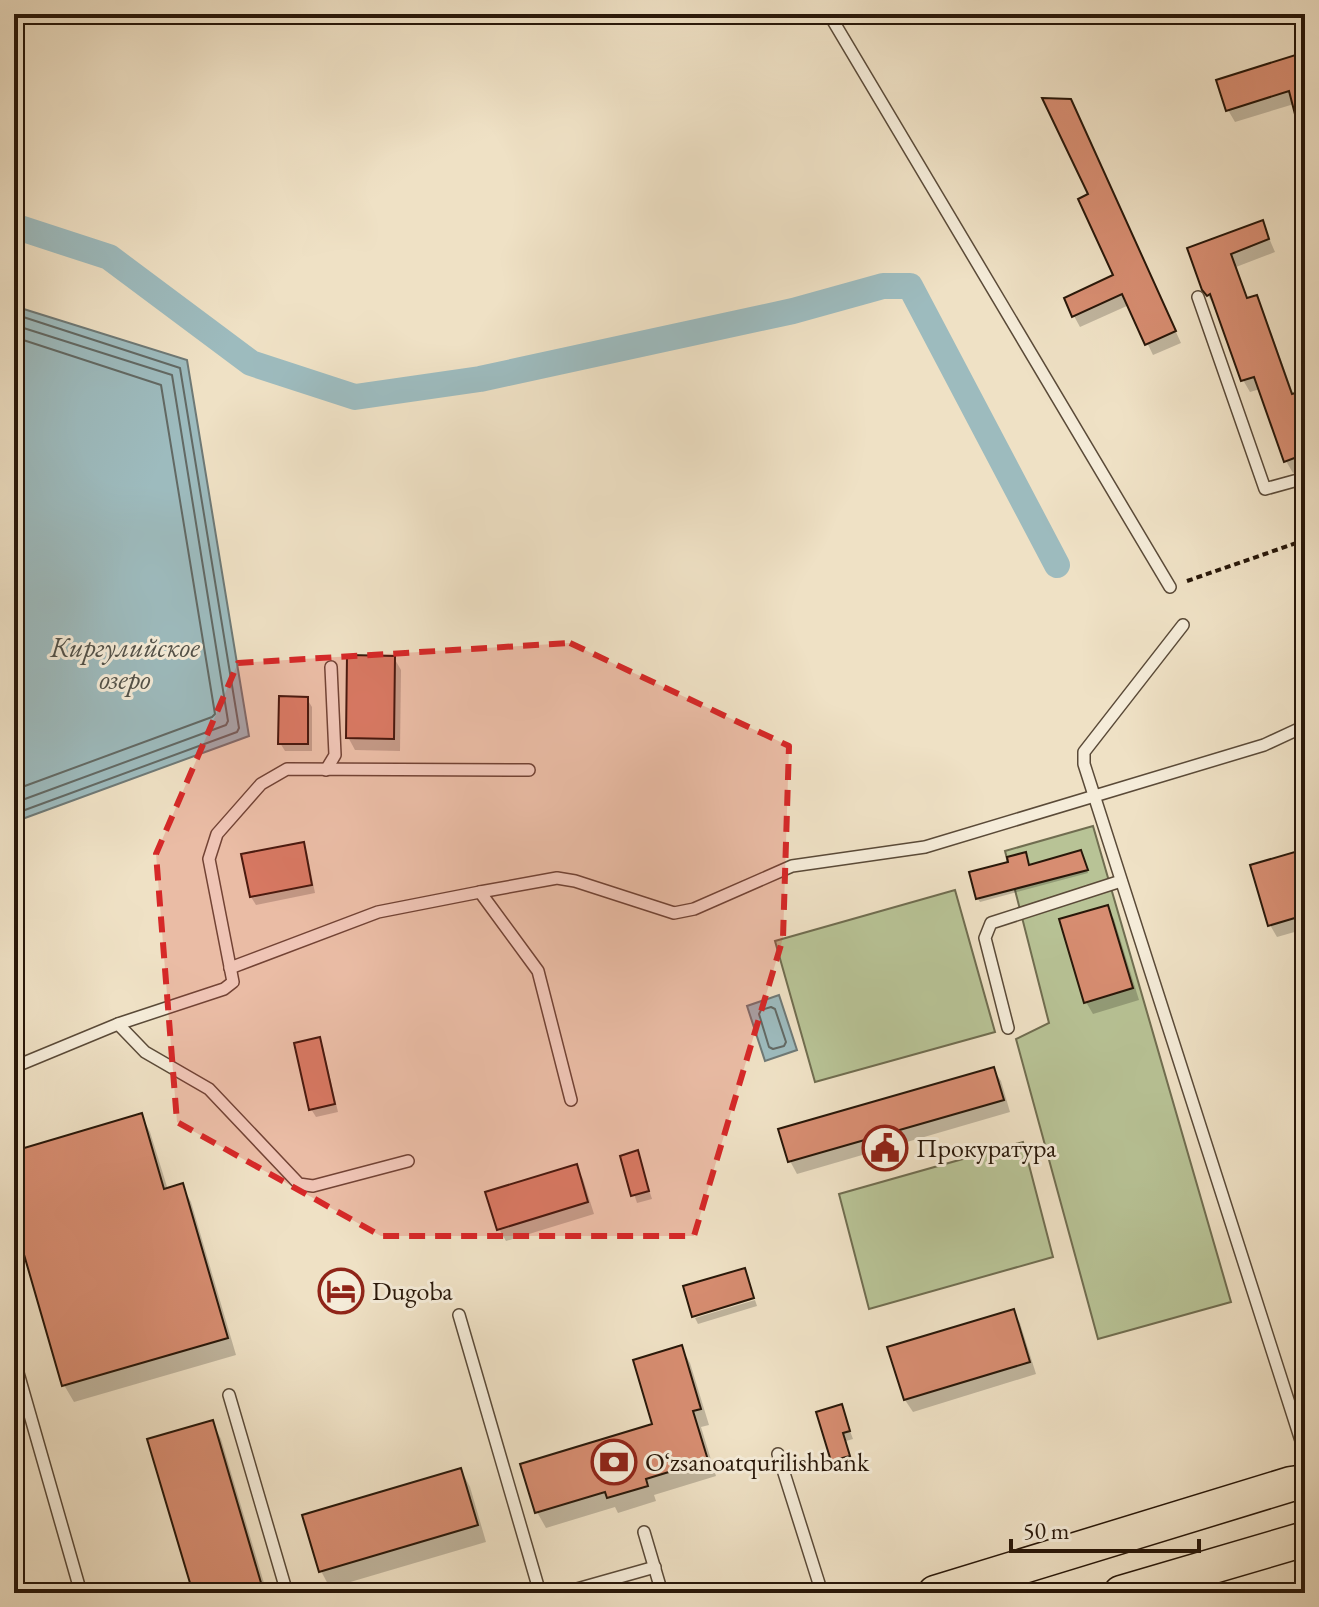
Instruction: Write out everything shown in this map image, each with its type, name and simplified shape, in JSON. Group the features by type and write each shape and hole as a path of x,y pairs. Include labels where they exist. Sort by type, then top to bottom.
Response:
{"main road":[{"path":"935,1593 1305,1482"},
{"path":"1121,1593 1208,1581 1305,1539"}],"lane":[{"path":"829,14 1170,587"},
{"path":"1198,297 1265,489 1305,478"},
{"path":"1183,625 1084,752 1084,764 1305,1453"},
{"path":"326,770 335,755 331,667"},
{"path":"230,968 378,912 557,878 674,913 694,909 792,866 925,847 1264,745 1305,726"},
{"path":"14,1067 118,1024 224,989 233,982 209,859 217,834 261,784 287,769 529,770"},
{"path":"1008,1028 985,938 991,923 1121,881"},
{"path":"480,892 538,971 571,1100"},
{"path":"118,1024 145,1052 209,1089 299,1184 313,1186 408,1161"},
{"path":"459,1315 540,1593"},
{"path":"14,1359 81,1593"},
{"path":"229,1395 287,1593"},
{"path":"778,1454 822,1593"},
{"path":"644,1532 662,1593"},
{"path":"577,1589 655,1567"}],"path":[{"path":"1170,587 1305,540"}],"highlighted area":[{"path":"570,643 789,746 783,938 694,1236 381,1236 177,1122 156,854 238,663"}],"green space":[{"path":"1093,826 1231,1302 1098,1339 1016,1039 1049,1023 1005,851"},
{"path":"955,890 995,1032 815,1082 775,941"},
{"path":"1023,1142 1053,1257 869,1309 839,1194"}],"water":[{"name":"Киргулийское озеро","path":"14,306 187,360 249,736 14,822"},
{"path":"779,995 797,1050 765,1061 747,1006"}],"building":[{"path":"1305,52 1305,125 1298,126 1289,91 1226,111 1216,80"},
{"path":"1042,98 1071,99 1176,331 1145,345 1122,294 1072,317 1064,298 1113,275 1078,199 1088,194"},
{"path":"1263,220 1269,239 1231,254 1247,298 1257,295 1292,394 1305,390 1305,454 1284,462 1254,377 1241,381 1210,294 1207,296 1202,290 1187,248"},
{"path":"347,655 395,656 394,739 346,738"},
{"path":"279,696 308,697 308,744 278,744"},
{"path":"304,842 312,885 250,897 241,854"},
{"path":"1305,849 1305,915 1268,926 1250,865"},
{"path":"1081,850 1088,870 976,899 969,872 1008,862 1007,857 1026,852 1029,865"},
{"path":"1108,905 1133,988 1084,1003 1059,919"},
{"path":"320,1037 335,1104 309,1110 294,1043"},
{"path":"994,1067 1004,1100 788,1162 778,1129"},
{"path":"142,1113 164,1189 183,1183 228,1338 62,1386 14,1220 14,1151"},
{"path":"638,1150 649,1191 631,1196 620,1156"},
{"path":"577,1164 588,1202 497,1230 485,1192"},
{"path":"745,1268 754,1298 692,1317 683,1286"},
{"path":"1014,1309 1030,1362 904,1400 887,1347"},
{"name":"Oʻzsanoatqurilishbank","path":"682,1345 701,1409 693,1411 708,1460 646,1479 648,1486 607,1498 605,1492 535,1513 520,1464 652,1424 633,1360"},
{"path":"842,1404 850,1431 843,1433 850,1456 831,1461 816,1412"},
{"path":"213,1420 264,1593 193,1593 147,1439"},
{"path":"461,1468 478,1525 319,1572 302,1515"}],"waterway":[{"path":"14,226 109,257 251,363 355,397 480,379 793,311 883,286 910,286 1057,565"}],"place":[{"name":"Прокуратура","path":"885,1148"},
{"name":"Dugoba","path":"341,1291"},
{"name":"Oʻzsanoatqurilishbank","path":"614,1462"}]}
